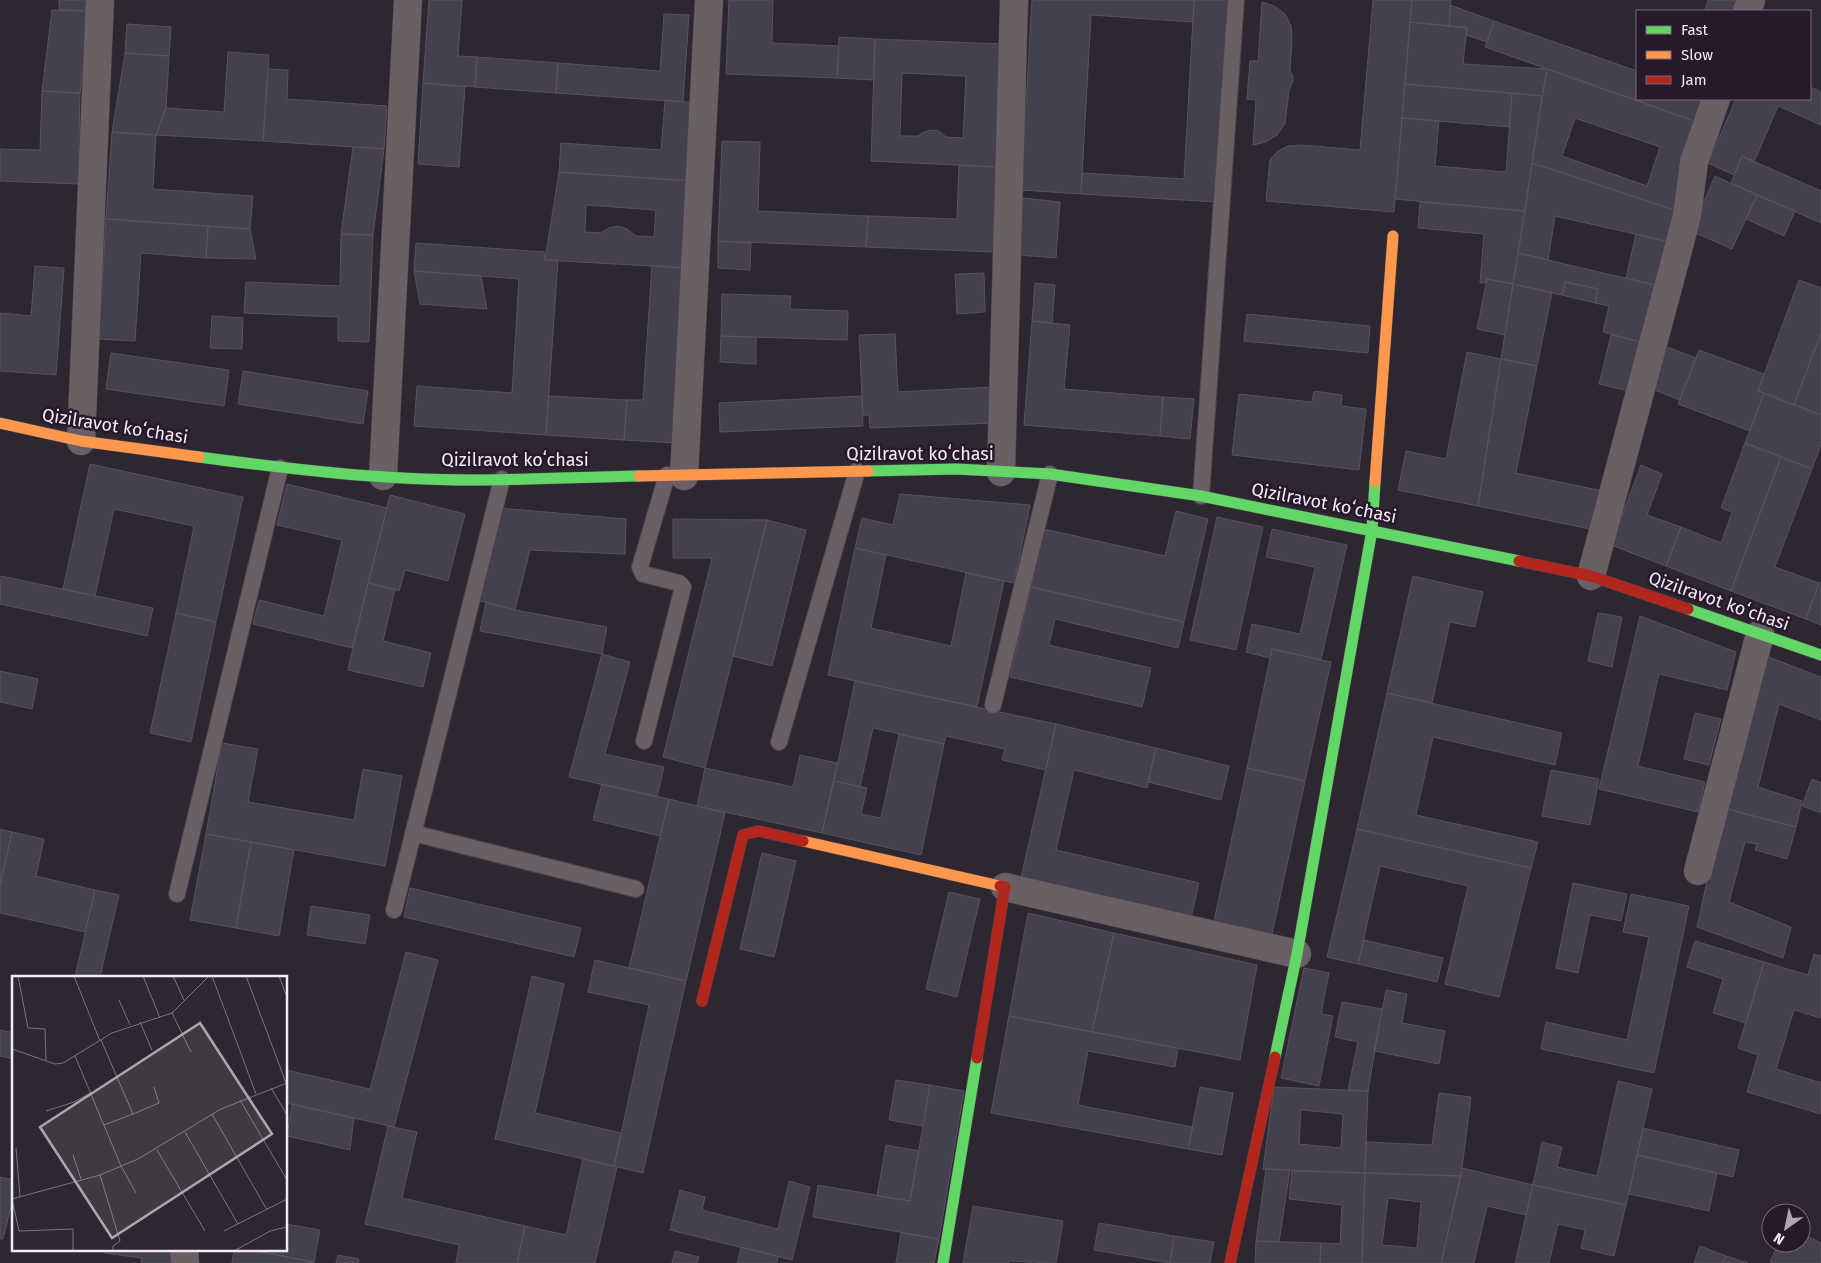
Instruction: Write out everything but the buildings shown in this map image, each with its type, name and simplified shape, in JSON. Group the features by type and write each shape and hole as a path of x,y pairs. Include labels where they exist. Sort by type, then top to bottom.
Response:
{"street":[{"path":"81,441 100,0"},
{"path":"383,476 408,0"},
{"path":"676,476 708,0"},
{"path":"1001,472 1014,0"},
{"path":"1591,576 1687,216 1694,162 1716,100"},
{"path":"1230,1263 1297,954 1372,530 1393,236"},
{"name":"Qizilravot koʻchasi","path":"0,423 81,441 280,468 383,476 472,480 956,469 1050,474 1201,496 1591,576 1821,655"},
{"path":"1698,871 1760,634"},
{"path":"702,1000 743,835 758,831 1297,954"},
{"path":"943,1263 1005,887"},
{"path":"184,1250 185,1263"}],"lane":[{"path":"1201,496 1236,0"},
{"path":"177,894 280,468"},
{"path":"779,742 857,471"},
{"path":"993,705 1050,474"},
{"path":"644,741 684,587 679,583 643,574 640,567 676,476"},
{"path":"394,910 502,479"},
{"path":"413,834 636,889"}],"traffic: fast":[{"path":"199,457 301,470 438,480 639,476"},
{"path":"868,471 956,469 1050,474 1201,496 1519,561"},
{"path":"1275,1057 1297,954 1372,530 1375,482"},
{"path":"1688,609 1821,655"},
{"path":"943,1263 977,1058"}],"traffic: slow":[{"path":"1375,482 1393,236"},
{"path":"0,423 81,441 199,457"},
{"path":"639,476 868,471"},
{"path":"803,841 1000,886"}],"traffic: jam":[{"path":"1519,561 1591,576 1688,609"},
{"path":"702,1001 743,835 758,831 803,841"},
{"path":"977,1058 1005,887 1000,886"},
{"path":"1230,1263 1275,1057"}]}
